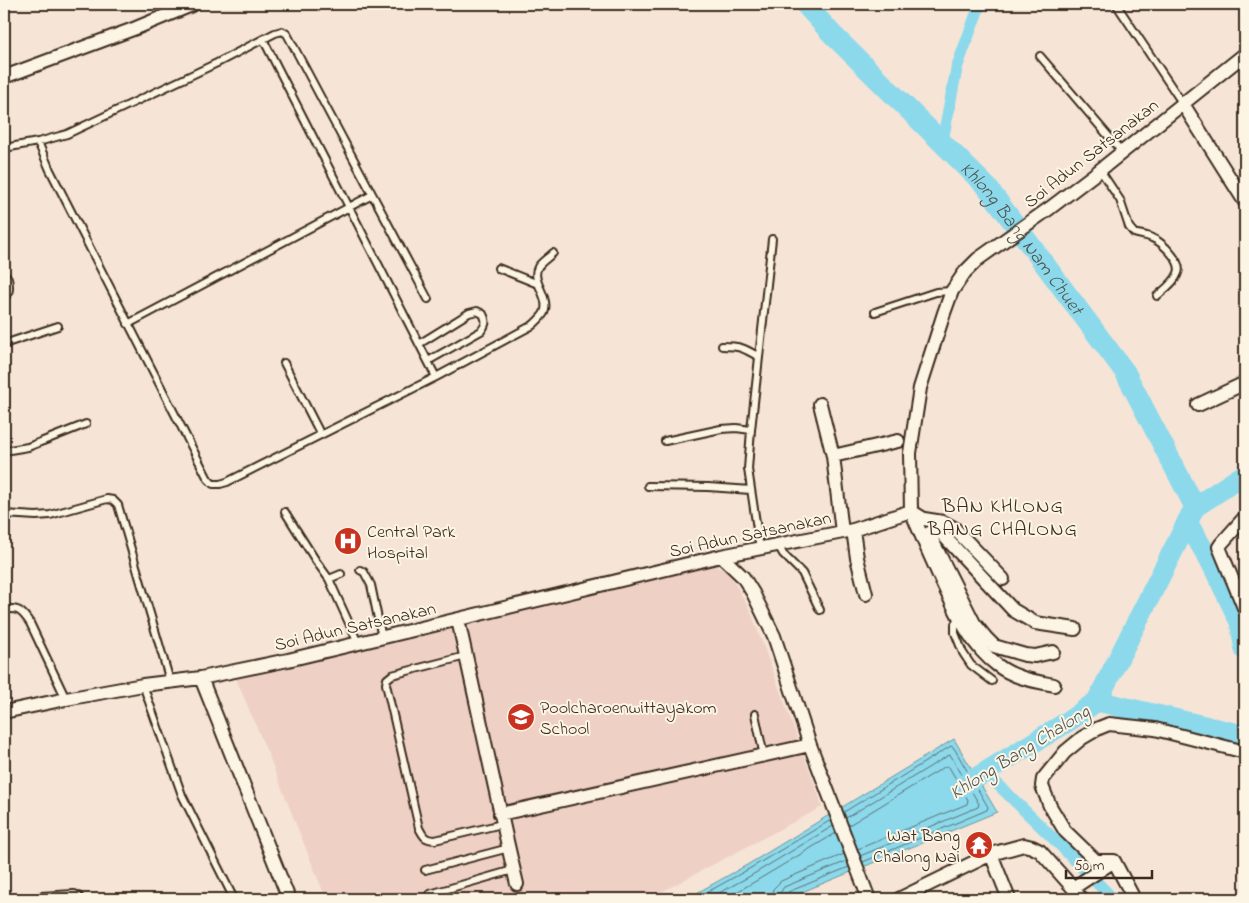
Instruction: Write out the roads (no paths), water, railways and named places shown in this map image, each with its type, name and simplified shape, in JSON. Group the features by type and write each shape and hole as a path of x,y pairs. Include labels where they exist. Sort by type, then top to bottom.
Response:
{"street":[{"path":"4,77 136,28 194,4"},
{"name":"Soi Adun Satsanakan","path":"4,712 143,685 201,678 288,660 721,556 848,531 911,511 910,453 920,388 952,291 965,272 978,259 1100,170 1245,54"},
{"path":"1183,104 1245,202"},
{"path":"1198,405 1245,383"},
{"path":"820,404 848,531 866,594"},
{"path":"833,456 898,440"},
{"path":"911,511 924,519 943,522 954,528 1003,579"},
{"path":"911,511 960,617 984,654 998,666 1018,677 1054,685"},
{"path":"1245,517 1219,547 1245,610"},
{"path":"924,519 974,623 986,638 994,646 1025,655 1035,656 1053,652"},
{"path":"929,532 939,532 942,534 1014,610 1035,623 1076,629"},
{"path":"721,556 743,577 774,636 810,746 869,899"},
{"path":"458,620 517,884"},
{"path":"201,678 289,899"},
{"path":"1112,862 1093,859 1065,831 1050,806 1042,786 1043,779 1071,747 1082,738 1109,724 1155,729 1245,752"},
{"path":"501,819 810,746"},
{"path":"899,899 991,854 1024,845 1040,851 1081,899"},
{"path":"991,854 1009,899"},
{"path":"1073,888 1112,862"},
{"path":"1112,862 1132,895"},
{"path":"41,899 74,897 77,899"}],"lane":[{"path":"1116,4 1183,104"},
{"path":"4,148 38,142 67,134 275,33 282,32 287,34 428,299"},
{"path":"263,39 436,378"},
{"path":"1040,56 1122,152"},
{"path":"38,142 54,178 128,324 208,479 213,484 227,482 436,378 533,325 541,318 545,304 544,295 538,284 537,270 552,254"},
{"path":"1100,170 1120,200 1129,226 1134,233 1155,239 1166,248 1179,266 1179,272 1174,279 1157,296"},
{"path":"128,324 372,195"},
{"path":"760,549 748,469 772,239"},
{"path":"498,268 538,284"},
{"path":"4,275 8,278 9,292 4,297"},
{"path":"875,312 936,292 952,291"},
{"path":"419,344 470,312 483,314 486,320 485,326 481,331 428,361"},
{"path":"4,344 58,326"},
{"path":"722,346 737,346 759,357"},
{"path":"284,363 321,435"},
{"path":"4,451 28,447 86,424"},
{"path":"665,442 721,429 752,430"},
{"path":"648,486 751,490"},
{"path":"4,514 50,515 106,499 113,500 118,505 170,682"},
{"path":"284,512 329,579 358,643"},
{"path":"778,545 783,554 802,573 820,610"},
{"path":"360,570 364,572 371,585 382,638"},
{"path":"329,579 341,574"},
{"path":"4,609 12,608 22,612 30,623 66,699"},
{"path":"960,617 955,624 955,633 963,654 971,665 992,681"},
{"path":"466,656 392,675 386,684 419,828 424,837 435,840 501,819"},
{"path":"143,685 182,795 234,899"},
{"path":"754,714 764,756"},
{"path":"425,870 509,848"},
{"path":"430,894 514,870"}],"water":[{"path":"954,739 997,812 785,899 686,899 747,865"}],"waterway":[{"name":"Khlong Bang Nam Chuet","path":"805,4 832,34 987,187 1125,372 1195,507"},
{"path":"942,143 957,67 980,4"},
{"name":"Khlong Bang Chalong","path":"953,792 1072,719 1097,701 1195,507 1245,474"},
{"path":"1187,522 1212,564 1240,622 1245,650"},
{"path":"1097,701 1245,735"},
{"path":"986,773 1113,899"}],"place":[{"name":"Central Park Hospital","path":"348,541"},
{"name":"Poolcharoenwittayakom School","path":"521,717"},
{"name":"Wat Bang Chalong Nai","path":"979,845"}],"district":[{"name":"BAN KHLONG BANG CHALONG","path":"1003,516"}]}
